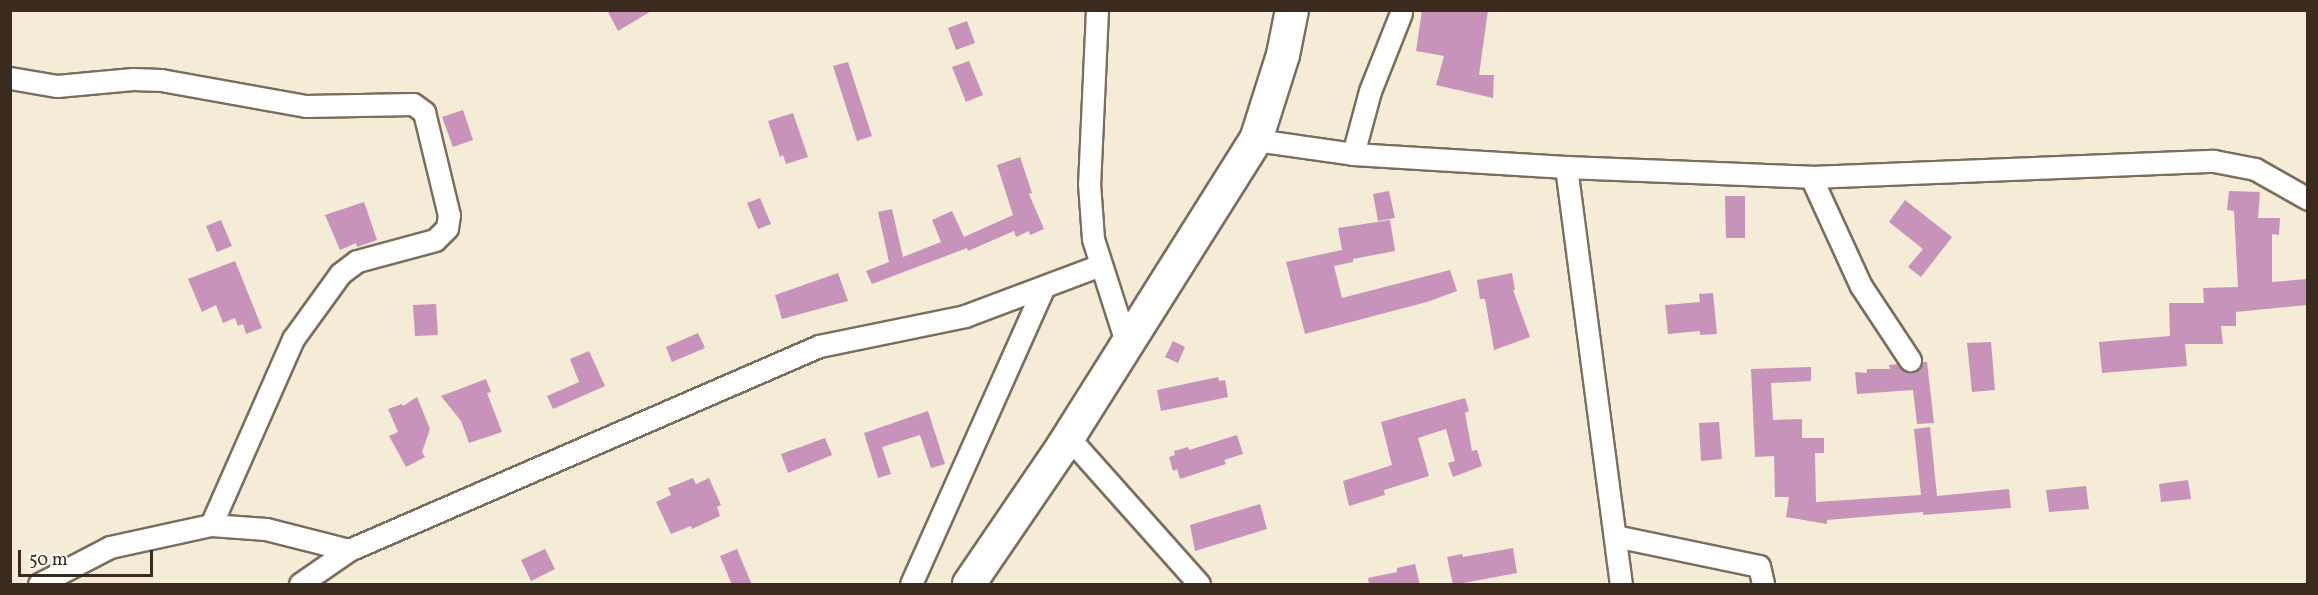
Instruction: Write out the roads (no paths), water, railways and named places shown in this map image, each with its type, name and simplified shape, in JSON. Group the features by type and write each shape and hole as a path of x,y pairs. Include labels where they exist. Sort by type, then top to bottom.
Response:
{"main road":[{"path":"969,585 1063,446 1256,140 1283,55 1292,10"}],"street":[{"path":"1097,10 1089,183 1093,239 1127,345"},
{"path":"1353,154 1370,91 1401,13"},
{"path":"10,78 57,86 133,79 161,80 306,106 413,104 424,112 449,215 447,228 435,240 357,261 340,274 292,339 211,525"},
{"path":"1256,140 1353,154 1566,167 1811,177 2214,161 2255,169 2307,199"},
{"path":"1566,167 1621,585"},
{"path":"1811,177 1861,286 1910,360"},
{"path":"300,585 350,550 819,346 965,316 1101,265"},
{"path":"911,585 1044,287"},
{"path":"1063,446 1078,448 1199,585"},
{"path":"39,585 110,547 211,525 266,529 350,550"},
{"path":"1615,536 1759,566 1763,585"}]}
